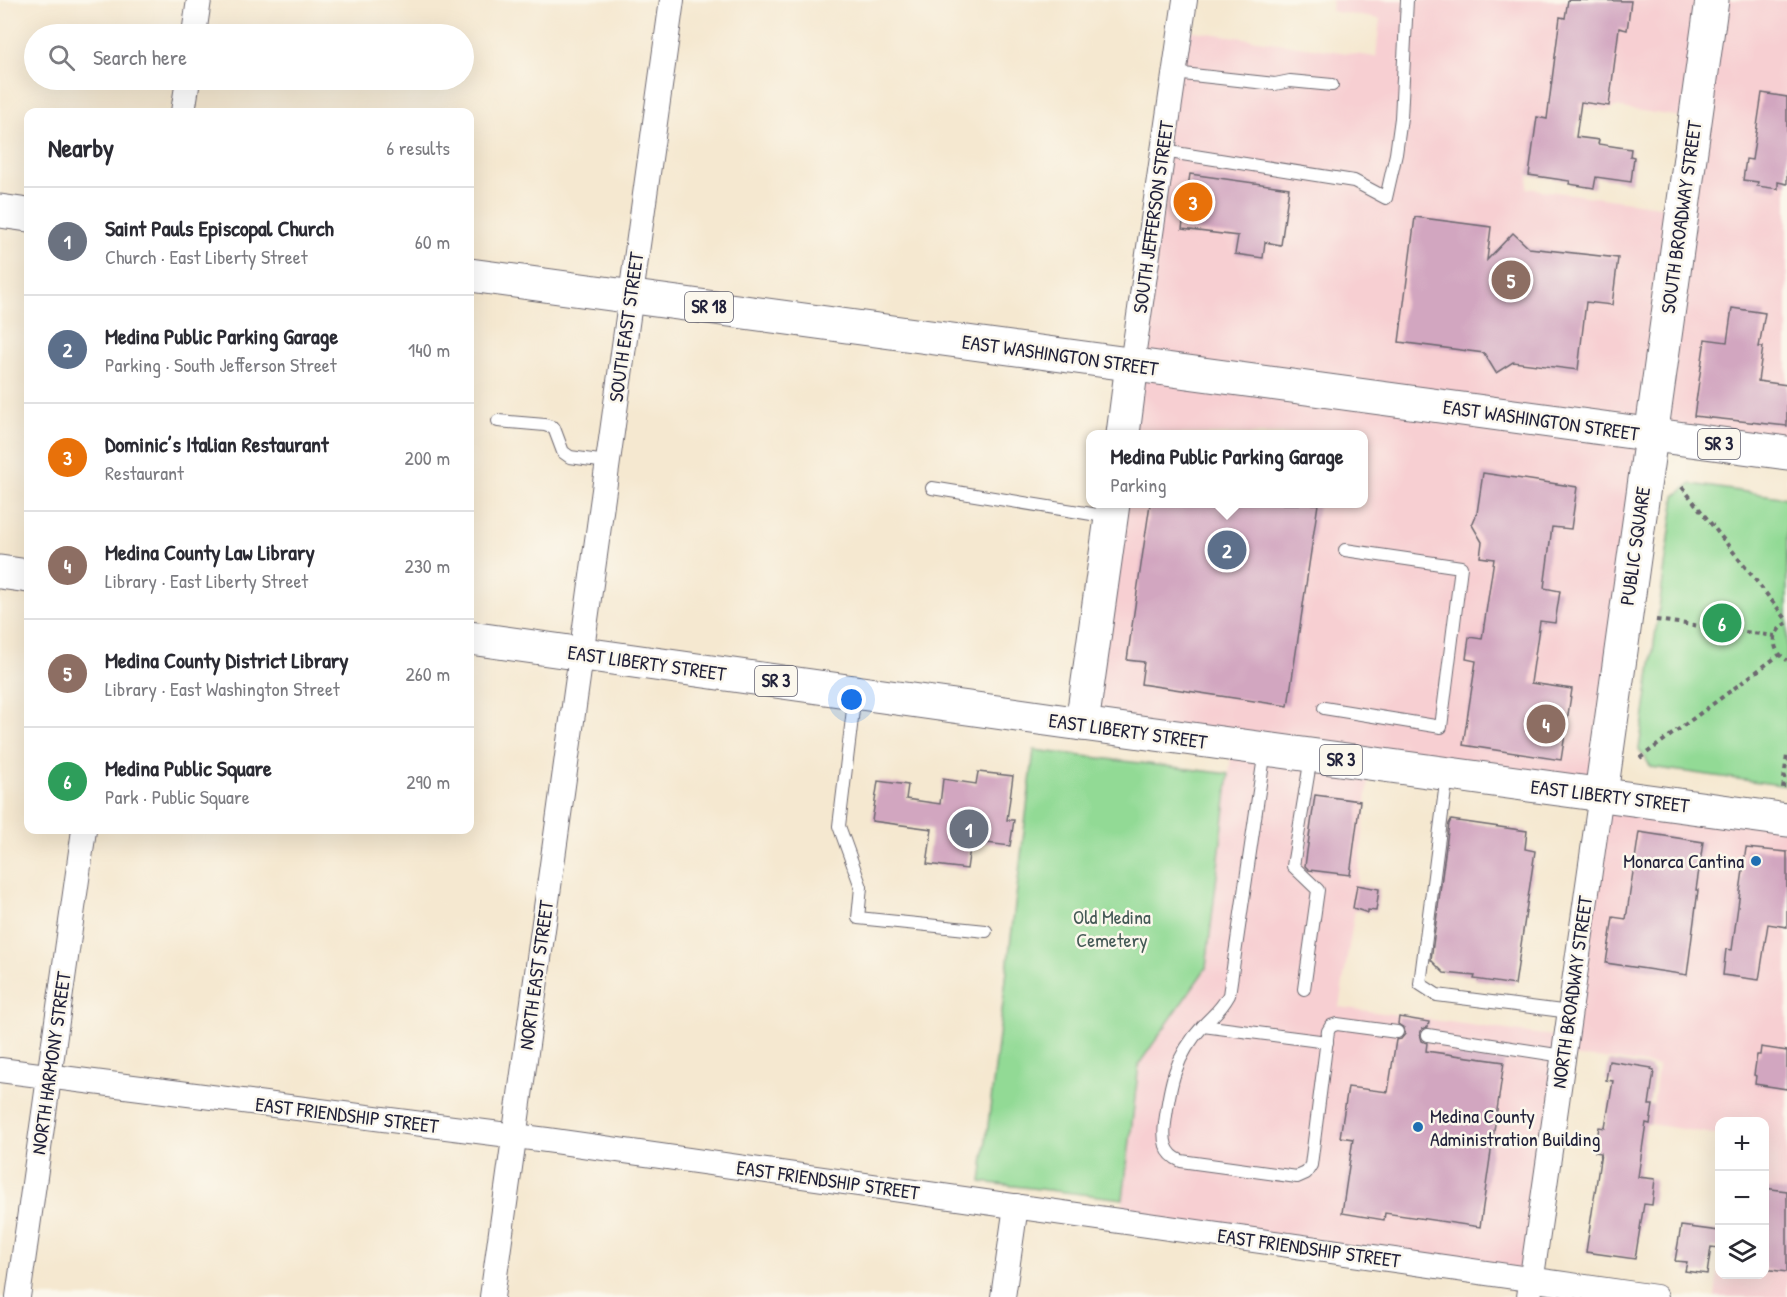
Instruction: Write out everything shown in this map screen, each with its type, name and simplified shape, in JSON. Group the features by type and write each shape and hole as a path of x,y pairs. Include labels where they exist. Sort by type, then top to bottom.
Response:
{"main road":[{"name":"SOUTH BROADWAY STREET","path":"1650,435 1712,0"},
{"path":"0,211 24,214"},
{"name":"EAST WASHINGTON STREET","path":"474,276 1650,435"},
{"name":"SOUTH JEFFERSON STREET","path":"1124,430 1132,364"},
{"name":"SR 3","path":"1650,435 1787,453"},
{"name":"PUBLIC SQUARE","path":"1601,794 1650,435"},
{"path":"1082,724 1112,510"},
{"path":"0,572 24,575"},
{"name":"EAST LIBERTY STREET","path":"474,639 1265,750 1787,820"}],"street":[{"path":"195,24 199,0"},
{"name":"SOUTH EAST STREET","path":"580,654 672,0"},
{"name":"SOUTH JEFFERSON STREET","path":"1132,364 1185,0"},
{"path":"184,108 186,90"},
{"name":"NORTH EAST STREET","path":"492,1297 580,654"},
{"name":"NORTH BROADWAY STREET","path":"1530,1288 1601,794"},
{"name":"NORTH HARMONY STREET","path":"18,1297 83,834"},
{"name":"EAST FRIENDSHIP STREET","path":"0,1070 1016,1206 1530,1288 1656,1297"},
{"path":"1003,1297 1016,1206"}],"lane":[{"path":"1163,151 1354,181 1386,198 1401,118 1407,0"},
{"path":"1174,73 1275,84 1290,81 1332,85"},
{"path":"498,421 545,425 554,428 563,452 570,457 607,462"},
{"path":"932,488 1086,507"},
{"path":"1096,508 1112,510"},
{"path":"1324,708 1441,727 1461,567 1345,550"},
{"path":"855,692 839,826 861,887 858,918 986,931"},
{"path":"1265,750 1229,995 1220,1010 1203,1026 1175,1068 1170,1086 1164,1135 1166,1146 1172,1157 1181,1161 1297,1178 1306,1173 1311,1165 1328,1031 1331,1026 1337,1024 1397,1032"},
{"path":"1304,989 1318,890 1293,866 1311,756"},
{"path":"1448,775 1420,984 1437,995 1569,1012"},
{"path":"1203,1026 1327,1042"},
{"path":"1428,1035 1563,1056"}],"path":[{"path":"1682,487 1787,621 1778,630 1774,643 1779,656 1787,660"},
{"path":"1656,620 1775,636"},
{"path":"1640,758 1779,656"},
{"path":"1783,788 1787,755"}],"shaded area":[{"path":"1332,0 1787,0 1787,453 1650,435 1601,794 1787,820 1787,1297 1715,1297 1717,1279 1769,1279 1769,1117 1715,1117 1715,1134 1651,1124 1658,1066 1611,1059 1564,1056 1531,1279 1122,1221 1139,1064 1229,774 1232,745 1082,724 1112,508 1368,508 1368,430 1124,430 1180,29 1376,57 1380,19 1331,11","holes":["1583,107 1609,110 1615,107 1695,119 1682,209 1527,188 1537,118 1580,122","1370,764 1601,794 1566,1037 1339,1007 1355,909"]}],"green space":[{"path":"1691,484 1787,498 1787,786 1651,767 1639,749 1675,496"},
{"name":"Old Medina Cemetery","path":"1034,750 1229,774 1206,968 1139,1064 1123,1199 981,1182"}],"building":[{"path":"1568,0 1631,1 1627,30 1619,28 1609,106 1581,102 1576,137 1599,140 1598,144 1631,149 1630,156 1634,157 1631,182 1596,177 1594,188 1569,184 1570,181 1529,175 1537,117 1547,119 1560,17 1565,18"},
{"path":"1762,93 1787,97 1787,184 1778,182 1778,189 1757,186 1758,182 1743,180 1746,159 1752,160"},
{"path":"1190,174 1289,188 1281,245 1265,242 1263,258 1235,254 1238,236 1182,229"},
{"path":"1415,217 1491,227 1487,260 1513,233 1529,248 1618,258 1612,305 1586,302 1578,370 1513,362 1496,373 1484,353 1399,342"},
{"path":"1732,308 1765,313 1759,347 1763,347 1758,381 1787,385 1787,426 1694,416 1705,339 1727,342"},
{"path":"1483,473 1577,487 1571,529 1552,527 1544,588 1560,591 1555,623 1540,621 1531,683 1572,689 1561,760 1463,745 1476,661 1466,659 1469,637 1482,639 1494,559 1480,557 1482,542 1472,525 1477,513"},
{"path":"1149,508 1317,508 1288,706 1141,684 1144,662 1127,660"},
{"path":"978,772 1013,776 1007,820 1014,820 1010,846 971,841 967,869 927,864 932,829 872,821 878,781 908,785 906,799 940,804 943,779 976,784"},
{"path":"1315,795 1360,801 1350,875 1309,870 1305,866"},
{"path":"1451,820 1527,831 1525,849 1535,851 1515,985 1474,979 1475,976 1444,973 1431,960"},
{"path":"1639,832 1703,842 1687,975 1606,963 1613,917 1626,919"},
{"path":"1746,848 1787,852 1787,927 1768,924 1759,980 1723,975 1726,949 1732,950"},
{"path":"1357,885 1379,889 1376,911 1368,910 1368,913 1353,908"},
{"name":"Medina County Administration Building","path":"1399,1017 1429,1022 1428,1027 1422,1029 1420,1034 1422,1041 1427,1043 1426,1051 1504,1062 1480,1227 1385,1213 1384,1220 1342,1213 1353,1139 1340,1137 1348,1087 1388,1092 1396,1040 1401,1039 1405,1034 1404,1028 1398,1024"},
{"path":"1761,1047 1787,1051 1787,1089 1755,1084 1757,1055 1760,1055"},
{"path":"1609,1061 1652,1068 1651,1070 1654,1071 1649,1105 1653,1105 1650,1124 1646,1123 1638,1177 1655,1179 1652,1205 1644,1204 1635,1259 1586,1252 1601,1153 1595,1152 1599,1127 1605,1128 1613,1081 1606,1080"},
{"path":"1769,1189 1787,1191 1787,1272 1769,1270"},
{"path":"1681,1226 1715,1230 1715,1248 1711,1247 1707,1274 1685,1271 1687,1262 1675,1261"}],"place":[{"name":"Dominic’s Italian Restaurant","path":"1193,202"},
{"name":"Medina County District Library","path":"1511,280"},
{"name":"Medina Public Parking Garage","path":"1227,550"},
{"name":"Medina Public Square","path":"1722,623"},
{"name":"Medina County Law Library","path":"1546,724"},
{"name":"Saint Pauls Episcopal Church","path":"969,829"},
{"name":"Monarca Cantina","path":"1756,861"},
{"name":"Medina County Administration Building","path":"1418,1127"}]}
